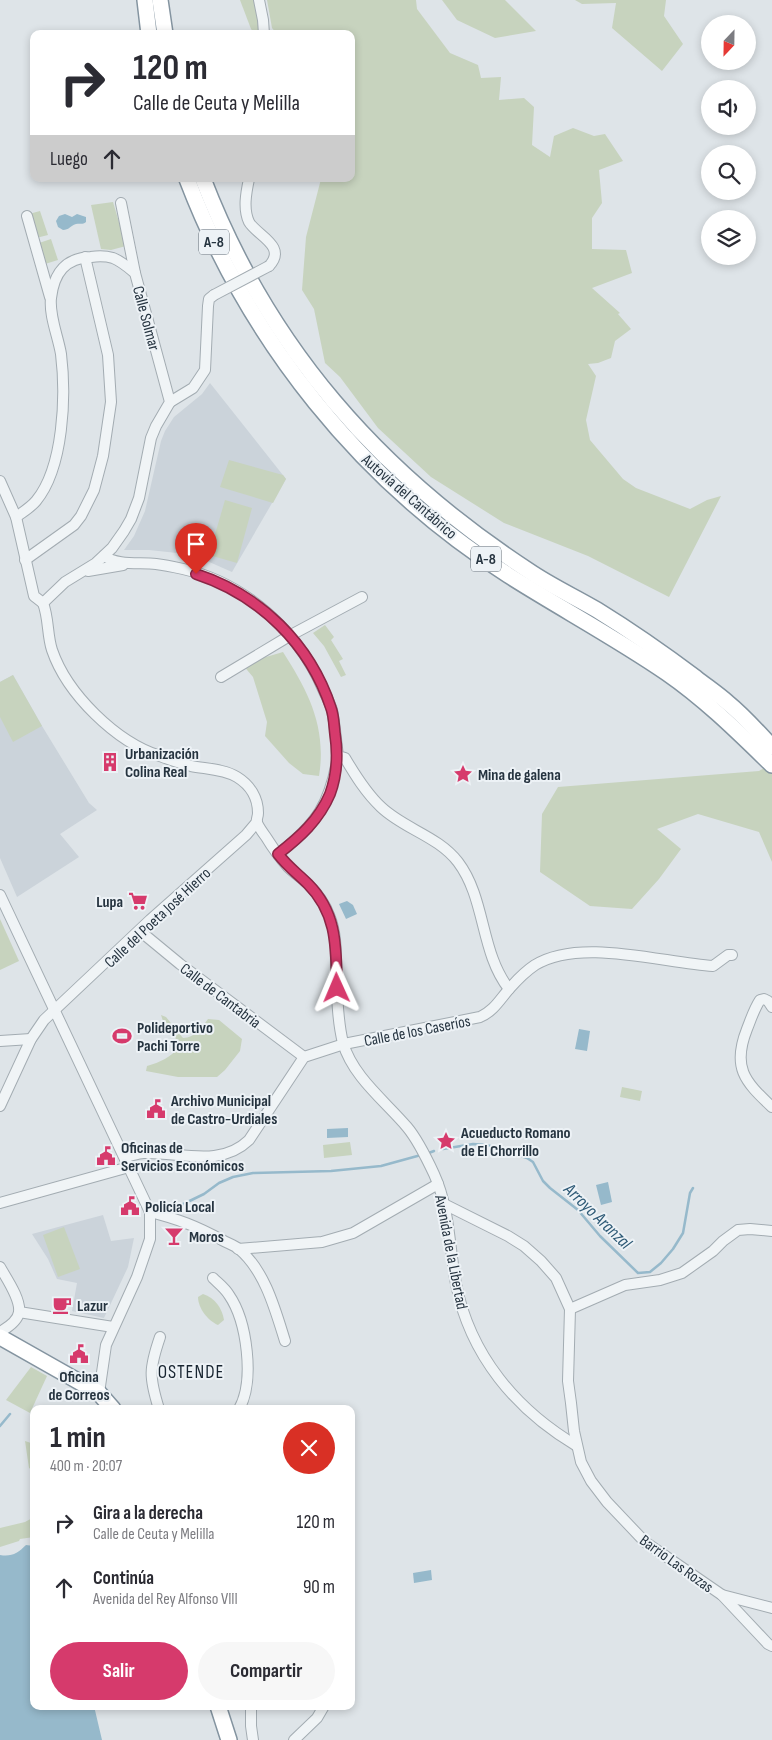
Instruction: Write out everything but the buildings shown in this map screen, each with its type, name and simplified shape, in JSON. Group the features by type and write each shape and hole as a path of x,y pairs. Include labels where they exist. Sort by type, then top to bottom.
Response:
{"highway":[{"path":"145,0 149,30"},
{"path":"160,0 164,30"},
{"name":"Autovía del Cantábrico","path":"188,182 228,270 271,342 324,414 380,474 435,522 508,575 607,634 668,674 718,712 772,766"},
{"name":"Autovía del Cantábrico","path":"204,182 241,264 288,343 336,406 390,463 466,528 530,572 598,611 662,652 728,702 772,747"},
{"path":"0,1337 99,1393 110,1405"},
{"path":"219,1710 229,1740"}],"street":[{"path":"259,0 264,20 264,30"},
{"path":"43,604 65,582 96,564 124,531 134,514 151,438 156,426 170,402 193,388 205,370 209,299 269,266 274,261 275,251 268,238 250,224 247,216 246,198 249,182"},
{"path":"121,204 136,273"},
{"path":"27,216 50,300"},
{"path":"25,560 74,525 82,516 95,486 103,456 111,402 108,355 84,257"},
{"name":"Calle Solmar","path":"16,517 37,500 48,482 53,467 63,406 62,367 50,300 53,284 60,270 70,261 84,257 113,258 136,273 170,402"},
{"path":"0,481 16,517 34,596 43,604 47,613 48,638 53,653 72,687 89,708 108,726 153,754 192,766 226,772 237,776 254,794 258,812 256,822 267,840 288,867 308,884 323,902 334,931 337,988 344,1044"},
{"path":"104,556 115,561 158,564 185,570 232,588 258,605 291,635 317,675 332,710 338,756 330,793 306,832 278,854"},
{"path":"81,572 134,563"},
{"path":"221,677 291,635 362,597"},
{"path":"338,756 345,758 358,780 381,807 402,822 432,839 458,863 472,889 494,963 502,980 509,989"},
{"name":"Calle del Poeta José Hierro","path":"0,1106 31,1039 44,1020 246,835 256,822"},
{"path":"2,901 150,1212 150,1240 144,1260 106,1345 99,1393"},
{"name":"Calle de Cantabria","path":"140,931 180,964 304,1057"},
{"name":"Calle de los Caseríos","path":"304,1057 344,1044 480,1017 494,1009 509,989 528,970 540,962 556,956 605,952 713,966 732,954"},
{"path":"772,1007 768,1001 760,1000 740,1051 745,1077 772,1107"},
{"path":"0,1041 31,1039"},
{"name":"Avenida de la Libertad","path":"344,1044 357,1072 410,1131 434,1174 444,1204 456,1283 464,1315 479,1348 495,1374 519,1402 553,1430 577,1446"},
{"path":"0,1204 127,1162 142,1153 213,1157 239,1149 249,1140 304,1057"},
{"path":"238,1249 322,1242 353,1233 438,1184"},
{"path":"444,1204 524,1246 556,1278 570,1309 625,1285 660,1280 682,1273 738,1230 772,1231"},
{"path":"150,1212 178,1219 204,1230 238,1249 254,1266 269,1294 285,1341"},
{"path":"0,1267 17,1299 19,1312 14,1321 0,1332"},
{"path":"213,1278 229,1295 243,1330 247,1354 247,1375 246,1390 240,1405"},
{"name":"Barrio Las Rozas","path":"570,1309 568,1381 577,1446 581,1462 591,1480 626,1523 645,1542 722,1595 772,1646"},
{"path":"19,1312 113,1327"},
{"path":"158,1405 150,1376 153,1357 160,1337"},
{"name":"Barrio Las Rozas","path":"722,1595 772,1608"},
{"path":"251,1710 252,1740"},
{"path":"294,1740 317,1718 322,1710"}],"shaded area":[{"path":"210,383 286,479 232,572 207,561 177,553 124,550 134,536 145,511 165,431 174,417 202,394"},
{"path":"13,675 89,803 97,810 60,834 79,857 17,897 0,858 0,682"},
{"path":"103,1215 111,1241 134,1238 128,1267 104,1318 72,1311 77,1283 57,1279 48,1259 32,1234"}],"green space":[{"path":"240,0 257,0 260,30 251,29"},
{"path":"267,0 416,0 417,9 450,53 478,65 481,78 501,77 499,100 524,98 534,107 532,145 550,157 554,136 573,128 594,136 605,134 623,161 599,170 602,203 592,218 592,249 626,250 632,273 592,288 620,313 618,314 631,329 615,341 611,358 598,363 588,364 596,376 586,420 590,440 623,479 636,488 690,509 707,500 721,496 669,597 588,556 504,523 431,477 378,428 340,377 325,363 314,309 302,290 306,237 320,182 355,182 355,30 274,30"},
{"path":"442,0 505,0 536,31 495,38 457,20"},
{"path":"575,0 666,0 664,16 683,44 662,71 612,28 616,3 582,4"},
{"path":"113,202 126,246 111,250 101,249 91,205"},
{"path":"40,211 48,235 36,238 29,214"},
{"path":"51,239 58,260 45,264 39,243"},
{"path":"229,460 283,475 286,479 273,503 220,487"},
{"path":"225,500 252,508 237,563 209,555"},
{"path":"325,625 334,637 331,640 343,659 339,661 346,675 341,677 324,646 313,633"},
{"path":"283,652 307,695 318,726 321,758 319,776 303,774 289,763 265,736 267,722 253,677 242,664"},
{"path":"13,675 42,726 13,742 0,717 0,682"},
{"path":"772,763 772,862 759,832 698,814 657,829 681,849 659,879 632,909 590,906 540,872 542,814 558,787 759,771"},
{"path":"0,919 19,961 0,970"},
{"path":"161,1015 166,1017 183,1038 194,1034 208,1019 219,1020 242,1039 240,1051 217,1077 178,1077 146,1071 147,1066 165,1059 179,1046 179,1043 163,1021"},
{"path":"622,1087 642,1091 640,1101 620,1097"},
{"path":"350,1142 352,1155 324,1158 323,1145"},
{"path":"64,1227 80,1269 58,1277 43,1235"},
{"path":"203,1294 214,1301 222,1311 224,1320 218,1325 204,1314 202,1310 198,1297"},
{"path":"31,1367 47,1376 34,1405 30,1405 30,1413 6,1400"},
{"path":"25,1441 30,1443 29,1468"},
{"path":"30,1519 30,1538 20,1539 0,1547 0,1528"}],"water":[{"path":"65,214 72,217 77,214 86,217 86,222 63,230 58,227 56,221 59,216"},
{"path":"347,901 353,905 357,914 346,919 339,904"},
{"path":"579,1029 590,1031 587,1051 575,1049"},
{"path":"348,1128 348,1137 327,1138 327,1129"},
{"path":"608,1182 612,1202 601,1205 596,1185"},
{"path":"26,1545 30,1546 30,1710 95,1710 102,1740 0,1740 0,1555 14,1554"},
{"path":"431,1570 432,1580 414,1583 413,1573"}],"waterway":[{"name":"Arroyo Aranzal","path":"443,1149 473,1144 487,1145 527,1158 533,1162 543,1181 578,1210 600,1236 638,1273 650,1272 673,1249 683,1233 690,1193 693,1188"},
{"name":"Arroyo Aranzal","path":"426,1154 434,1151"},
{"name":"Arroyo Aranzal","path":"173,1209 233,1177 253,1173 331,1171 381,1166 421,1155"},
{"name":"Arroyo Aranzal","path":"0,1426 10,1414"}],"place":[{"name":"Urbanización Colina Real","path":"110,762"},
{"name":"Mina de galena","path":"463,774"},
{"name":"Lupa","path":"138,901"},
{"name":"Polideportivo Pachi Torre","path":"122,1036"},
{"name":"Archivo Municipal de Castro-Urdiales","path":"156,1109"},
{"name":"Acueducto Romano de El Chorrillo","path":"446,1141"},
{"name":"Oficinas de Servicios Económicos","path":"106,1156"},
{"name":"Policía Local","path":"130,1206"},
{"name":"Moros","path":"174,1236"},
{"name":"Lazur","path":"62,1305"},
{"name":"Oficina de Correos","path":"79,1354"}],"district":[{"name":"OSTENDE","path":"191,1371"}],"route":[{"path":"196,574 208,577 245,596 258,605 291,635 317,675 332,710 338,756 330,793 306,832 278,854 288,867 308,884 323,902 330,917 334,931 337,988"}]}
